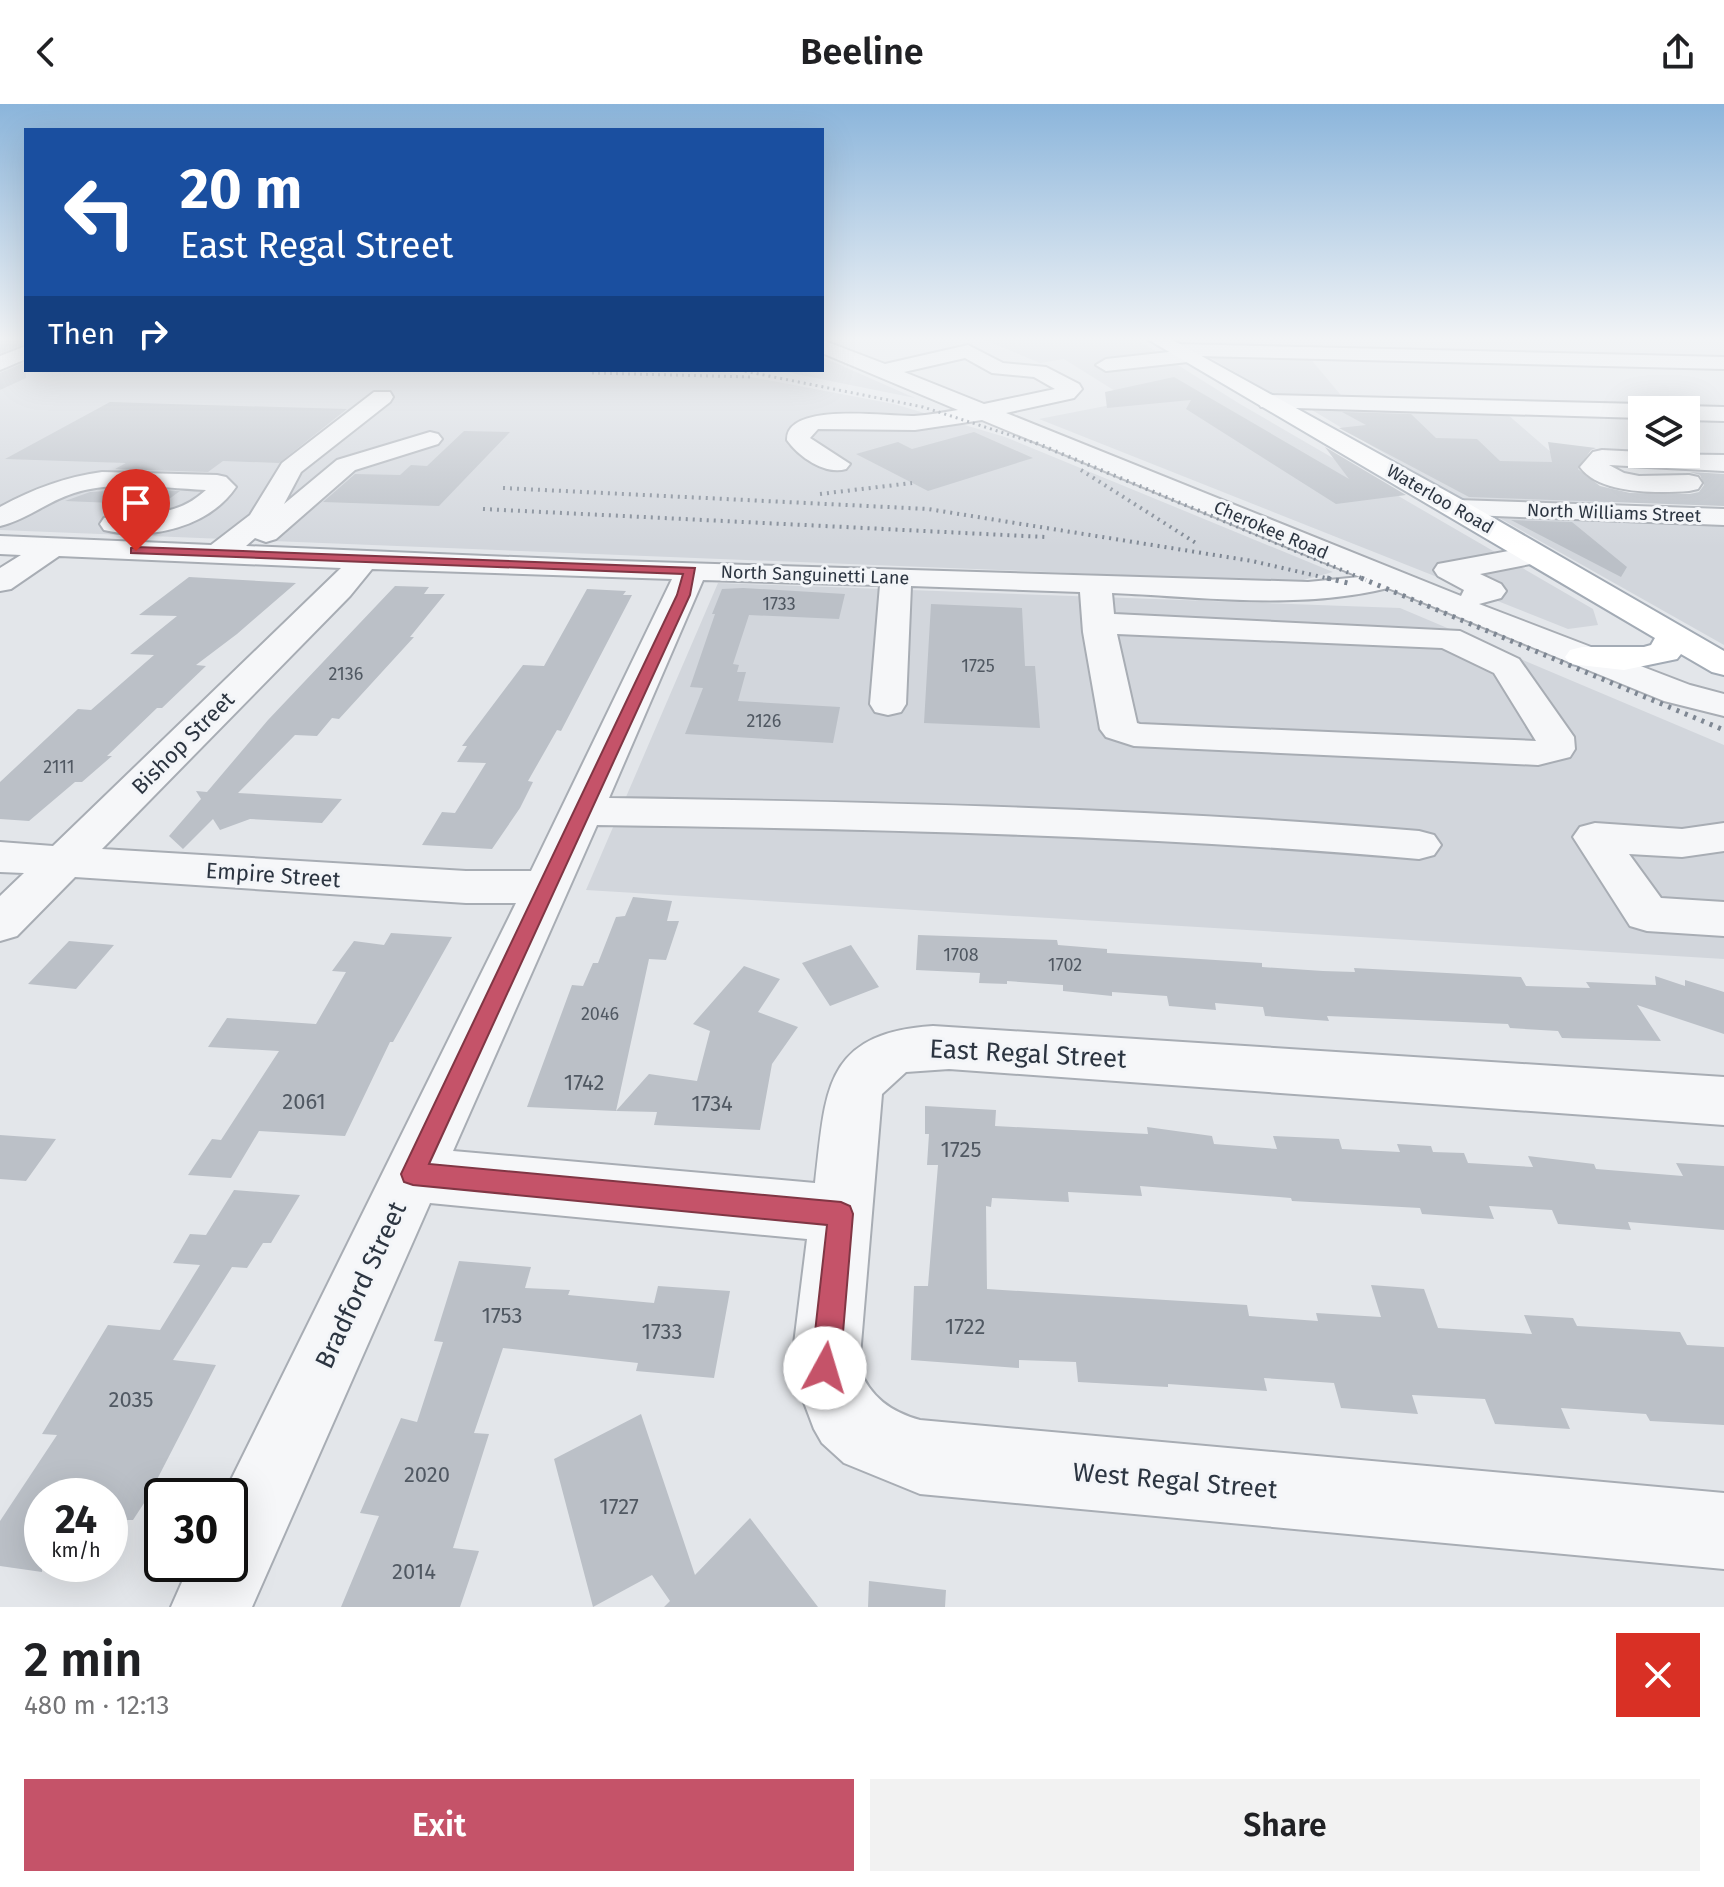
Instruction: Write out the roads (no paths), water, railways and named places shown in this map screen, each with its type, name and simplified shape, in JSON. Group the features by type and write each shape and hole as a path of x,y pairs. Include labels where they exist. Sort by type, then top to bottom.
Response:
{"main road":[{"name":"Waterloo Road","path":"1278,407 1456,508 1529,569 1673,636 1724,665"},
{"path":"1582,657 1644,660 1665,652 1673,636"}],"street":[{"path":"229,555 261,520 291,468 369,407"},
{"name":"Cherokee Road","path":"974,407 1582,657 1677,693 1724,705"},
{"path":"837,464 821,458 799,440 798,435 810,424 824,421 915,423 1006,407"},
{"path":"1488,407 1628,411"},
{"path":"1700,413 1724,414"},
{"path":"229,555 346,465 430,439"},
{"path":"1602,457 1656,460 1689,483 1640,484 1602,473 1593,467 1602,457"},
{"path":"1700,462 1724,463"},
{"path":"85,482 213,483 223,487 195,511 162,525 0,518 54,492 85,482"},
{"path":"0,490 54,492"},
{"name":"North Williams Street","path":"1456,508 1724,517"},
{"name":"North Sanguinetti Lane","path":"0,545 1308,591 1347,589 1389,579"},
{"path":"0,582 53,547"},
{"name":"Bishop Street","path":"0,924 339,589 364,560"},
{"path":"1490,591 1449,570 1529,569"},
{"path":"1449,603 1490,591 1529,569"},
{"name":"Bradford Street","path":"211,1607 683,595 690,571"},
{"path":"888,704 896,578"},
{"path":"1095,584 1099,623 1119,729 1134,735 1538,753 1556,749 1555,737 1507,666 1448,638 1099,623"},
{"path":"582,811 973,818 1266,832 1419,845"},
{"path":"1724,837 1682,843 1595,837 1647,914 1724,919"},
{"name":"Empire Street","path":"0,857 466,887 546,887"},
{"name":"East Regal Street","path":"841,1214 854,1092 863,1075 876,1062 908,1049 949,1047 1724,1101"},
{"path":"413,1174 841,1214"},
{"name":"West Regal Street","path":"841,1214 825,1368 834,1401 849,1422 883,1447 920,1457 1724,1531"}],"railway":[{"path":"923,407 1040,445"},
{"path":"1036,443 1040,445"},
{"path":"1040,445 1366,580"},
{"path":"1081,470 1199,545"},
{"path":"820,494 912,483"},
{"path":"503,488 928,509 1252,561 1335,580"},
{"path":"483,509 1045,537"},
{"path":"1327,578 1352,584"},
{"path":"1361,578 1724,730"}]}
